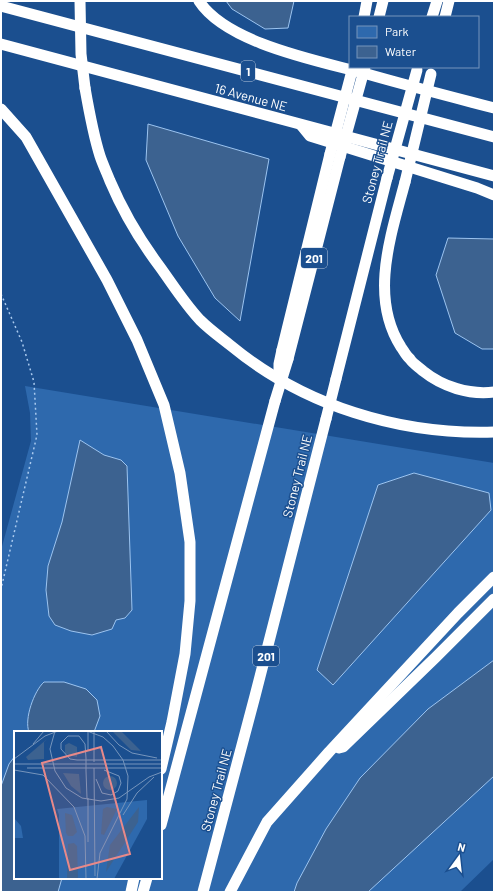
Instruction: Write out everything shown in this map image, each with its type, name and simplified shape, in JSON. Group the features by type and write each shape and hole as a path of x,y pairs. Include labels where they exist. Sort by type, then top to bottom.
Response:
{"highway":[{"path":"80,1 81,54 85,88 100,157 128,220 141,242 201,320 222,339 266,372 294,387 342,408 379,420 444,431 494,432"},
{"path":"199,1 213,17 226,26 243,36 265,45 342,68 494,108"},
{"path":"364,16 367,1"},
{"path":"379,16 383,1"},
{"path":"432,16 437,1"},
{"path":"445,16 449,1"},
{"name":"16 Avenue NE","path":"1,6 494,136"},
{"name":"16 Avenue NE","path":"1,44 494,176"},
{"path":"335,156 353,68"},
{"name":"201","path":"162,821 280,384 279,364 285,355 335,156 365,68"},
{"name":"Stoney Trail NE","path":"203,892 256,696 387,178 418,68"},
{"path":"432,70 390,241 384,292 386,308 393,332 410,359 430,376 442,383 460,390 473,393 494,392"},
{"path":"1,109 26,137 107,280 137,340 164,405 180,473 190,542 190,601 185,654 162,765"},
{"path":"300,125 310,136 470,186 494,195"},
{"path":"230,892 267,822 329,752 458,613 494,577"},
{"path":"329,752 343,747 494,599"},
{"path":"131,892 134,879"},
{"path":"143,892 147,879"}],"path":[{"path":"1,294 22,342 34,382 37,435 1,589"}],"green space":[{"path":"25,386 494,463 494,859 460,892 1,892 1,550 31,441 30,413"}],"water":[{"path":"226,1 294,1 288,28 265,29 232,9"},
{"path":"148,124 269,159 240,321 215,298 178,236 146,160"},
{"path":"448,238 494,239 494,349 482,349 455,333 436,275"},
{"path":"80,440 104,455 121,460 127,466 132,610 125,618 116,620 112,629 92,635 71,631 55,625 49,616 46,590 48,566 62,522"},
{"path":"414,473 489,493 491,510 333,685 317,670 378,485"},
{"path":"494,660 494,776 368,892 294,892 297,883 326,829 360,778 428,709"},
{"path":"44,682 64,682 86,689 97,700 100,716 94,731 29,731 29,713 40,686"},
{"path":"14,757 14,879 62,879 58,892 1,892 1,786 9,764"}]}
